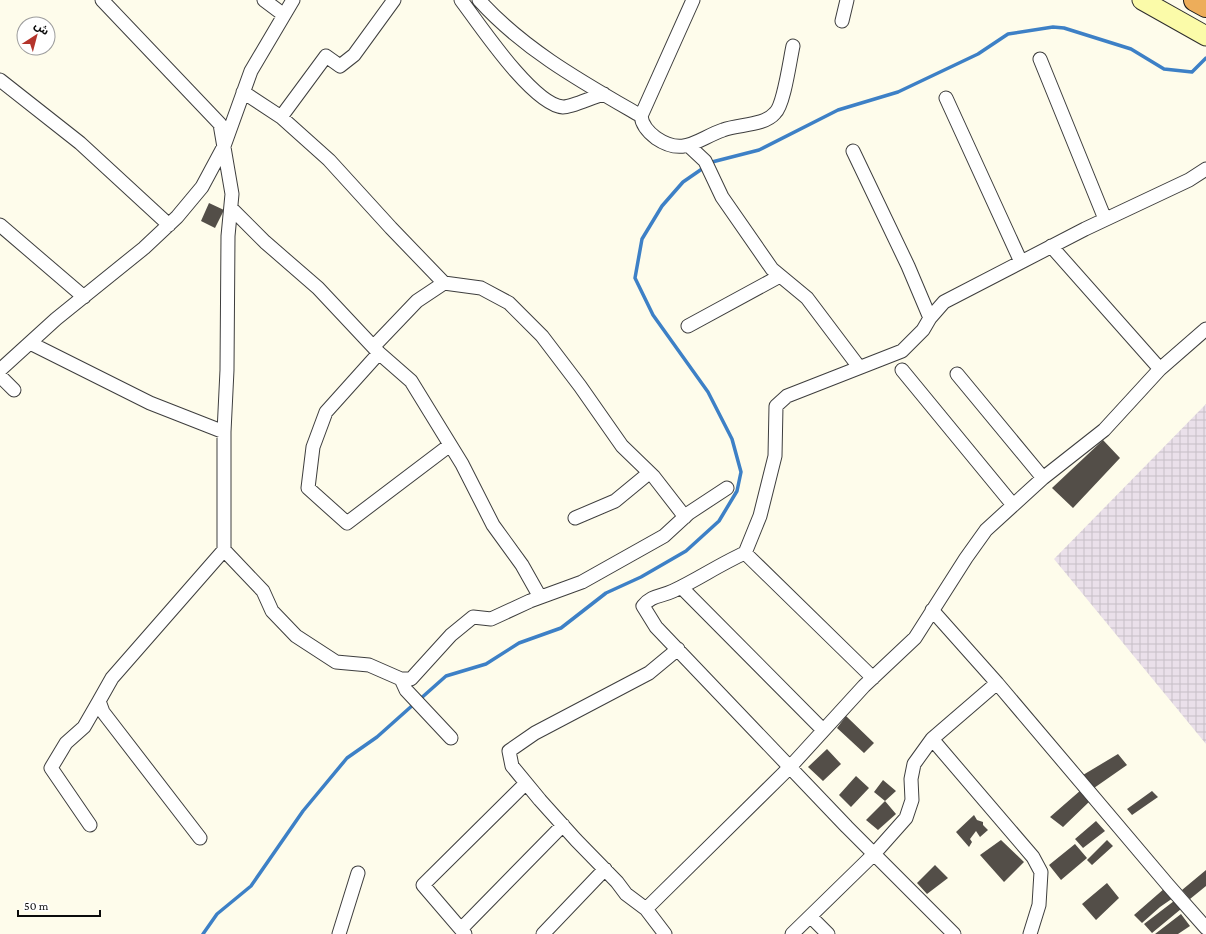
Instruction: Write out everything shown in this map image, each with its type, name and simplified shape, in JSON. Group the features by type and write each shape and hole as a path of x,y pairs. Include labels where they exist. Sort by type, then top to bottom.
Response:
{"highway":[{"path":"1195,0 1206,6"}],"main road":[{"path":"1142,0 1206,36"}],"street":[{"path":"90,825 51,768 66,743 84,727 112,678 224,550 224,432 227,370 228,236 232,194 220,124 102,0"},
{"path":"264,0 284,15"},
{"path":"0,370 84,297 144,248 169,225 202,187 224,146 250,71 293,0"},
{"path":"281,117 326,56 340,66 354,55 394,0"},
{"path":"461,0 515,72 532,88 555,104 564,107 604,94"},
{"path":"479,0 526,44 641,116"},
{"path":"693,0 641,116 642,122 650,133 660,141 674,146 689,146 723,130 768,119 776,113 780,104 793,46"},
{"path":"842,21 847,0"},
{"path":"1040,59 1105,219"},
{"path":"0,80 80,143 169,225"},
{"path":"243,92 281,117 329,160 444,283 481,288 509,303 542,336 580,386 622,446 649,473 685,517"},
{"path":"946,98 1021,262"},
{"path":"689,146 705,160 722,196 764,258 780,276 807,298 859,367"},
{"path":"853,151 908,266 930,318"},
{"path":"954,934 874,854 656,626 643,606 649,599 672,592 718,565 745,553 760,516 775,456 776,406 787,396 902,350 923,330 930,318 944,302 1105,219 1189,180 1206,169"},
{"path":"231,208 265,242 318,288 376,349 411,381 450,445 493,525 522,565 540,597"},
{"path":"0,225 84,297"},
{"path":"1051,246 1160,369"},
{"path":"688,326 780,276"},
{"path":"444,283 417,301 376,349 326,412 313,447 308,488 347,523 450,445"},
{"path":"646,909 790,766 873,678 915,638 986,530 1043,478 1104,430 1160,369 1206,329"},
{"path":"30,343 150,403 224,432"},
{"path":"902,370 1013,505"},
{"path":"956,374 1043,478"},
{"path":"0,376 14,390"},
{"path":"576,518 615,501 649,473"},
{"path":"224,550 263,591 272,611 296,636 336,662 369,665 401,679 411,679 450,635 473,617 491,618 540,597 582,582 631,556 664,536 685,517 727,488"},
{"path":"745,553 873,678"},
{"path":"681,587 823,730"},
{"path":"932,610 997,683 1206,928"},
{"path":"665,934 646,909 626,894 617,882 526,783 512,766 509,751 535,733 649,673 678,649"},
{"path":"401,679 406,690 450,738"},
{"path":"792,934 874,854 906,818 912,800 914,764 932,739 997,683"},
{"path":"99,701 103,712 200,838"},
{"path":"932,739 1033,857 1041,872 1039,905 1030,934"},
{"path":"526,783 423,885 463,932 563,825"},
{"path":"543,934 605,869"},
{"path":"339,934 358,873"},
{"path":"810,917 828,934"}],"shaded area":[{"path":"1206,404 1206,744 1054,559"}],"building":[{"path":"209,203 224,210 215,228 201,221"},
{"path":"1103,440 1120,458 1073,508 1052,488"},
{"path":"846,716 874,743 864,753 837,728"},
{"path":"827,749 841,764 823,781 808,767"},
{"path":"1118,754 1127,765 1094,788 1083,775"},
{"path":"856,776 869,788 851,807 839,795"},
{"path":"883,780 896,791 885,801 874,792"},
{"path":"1081,790 1090,801 1063,827 1050,817"},
{"path":"1152,791 1158,797 1132,815 1127,809"},
{"path":"885,801 896,814 878,830 866,820"},
{"path":"974,815 977,820 983,822 983,825 988,830 980,837 976,831 970,839 972,842 969,847 956,832"},
{"path":"1096,821 1105,831 1083,848 1075,839"},
{"path":"1001,840 1024,862 1004,882 980,855"},
{"path":"1107,840 1113,846 1092,865 1087,860"},
{"path":"1075,844 1087,858 1061,880 1049,865"},
{"path":"935,865 948,878 927,894 917,883"},
{"path":"1206,870 1206,886 1190,899 1182,890"},
{"path":"1107,883 1119,898 1096,920 1082,904"},
{"path":"1165,888 1173,898 1142,923 1134,915"},
{"path":"1174,901 1181,909 1152,933 1144,924"},
{"path":"1181,914 1190,926 1178,934 1155,934"}],"waterway":[{"path":"419,700 446,676 486,664 519,643 561,628 606,593 641,577 686,551 719,521 737,491 741,472 732,439 708,392 653,315 635,278 642,239 662,206 683,182 712,162 759,150 838,110 898,92 978,54 1008,34 1053,27 1064,28 1131,49 1164,69 1192,72 1206,58"},
{"path":"203,934 217,914 251,886 303,811 347,758 377,737 414,704"}]}
